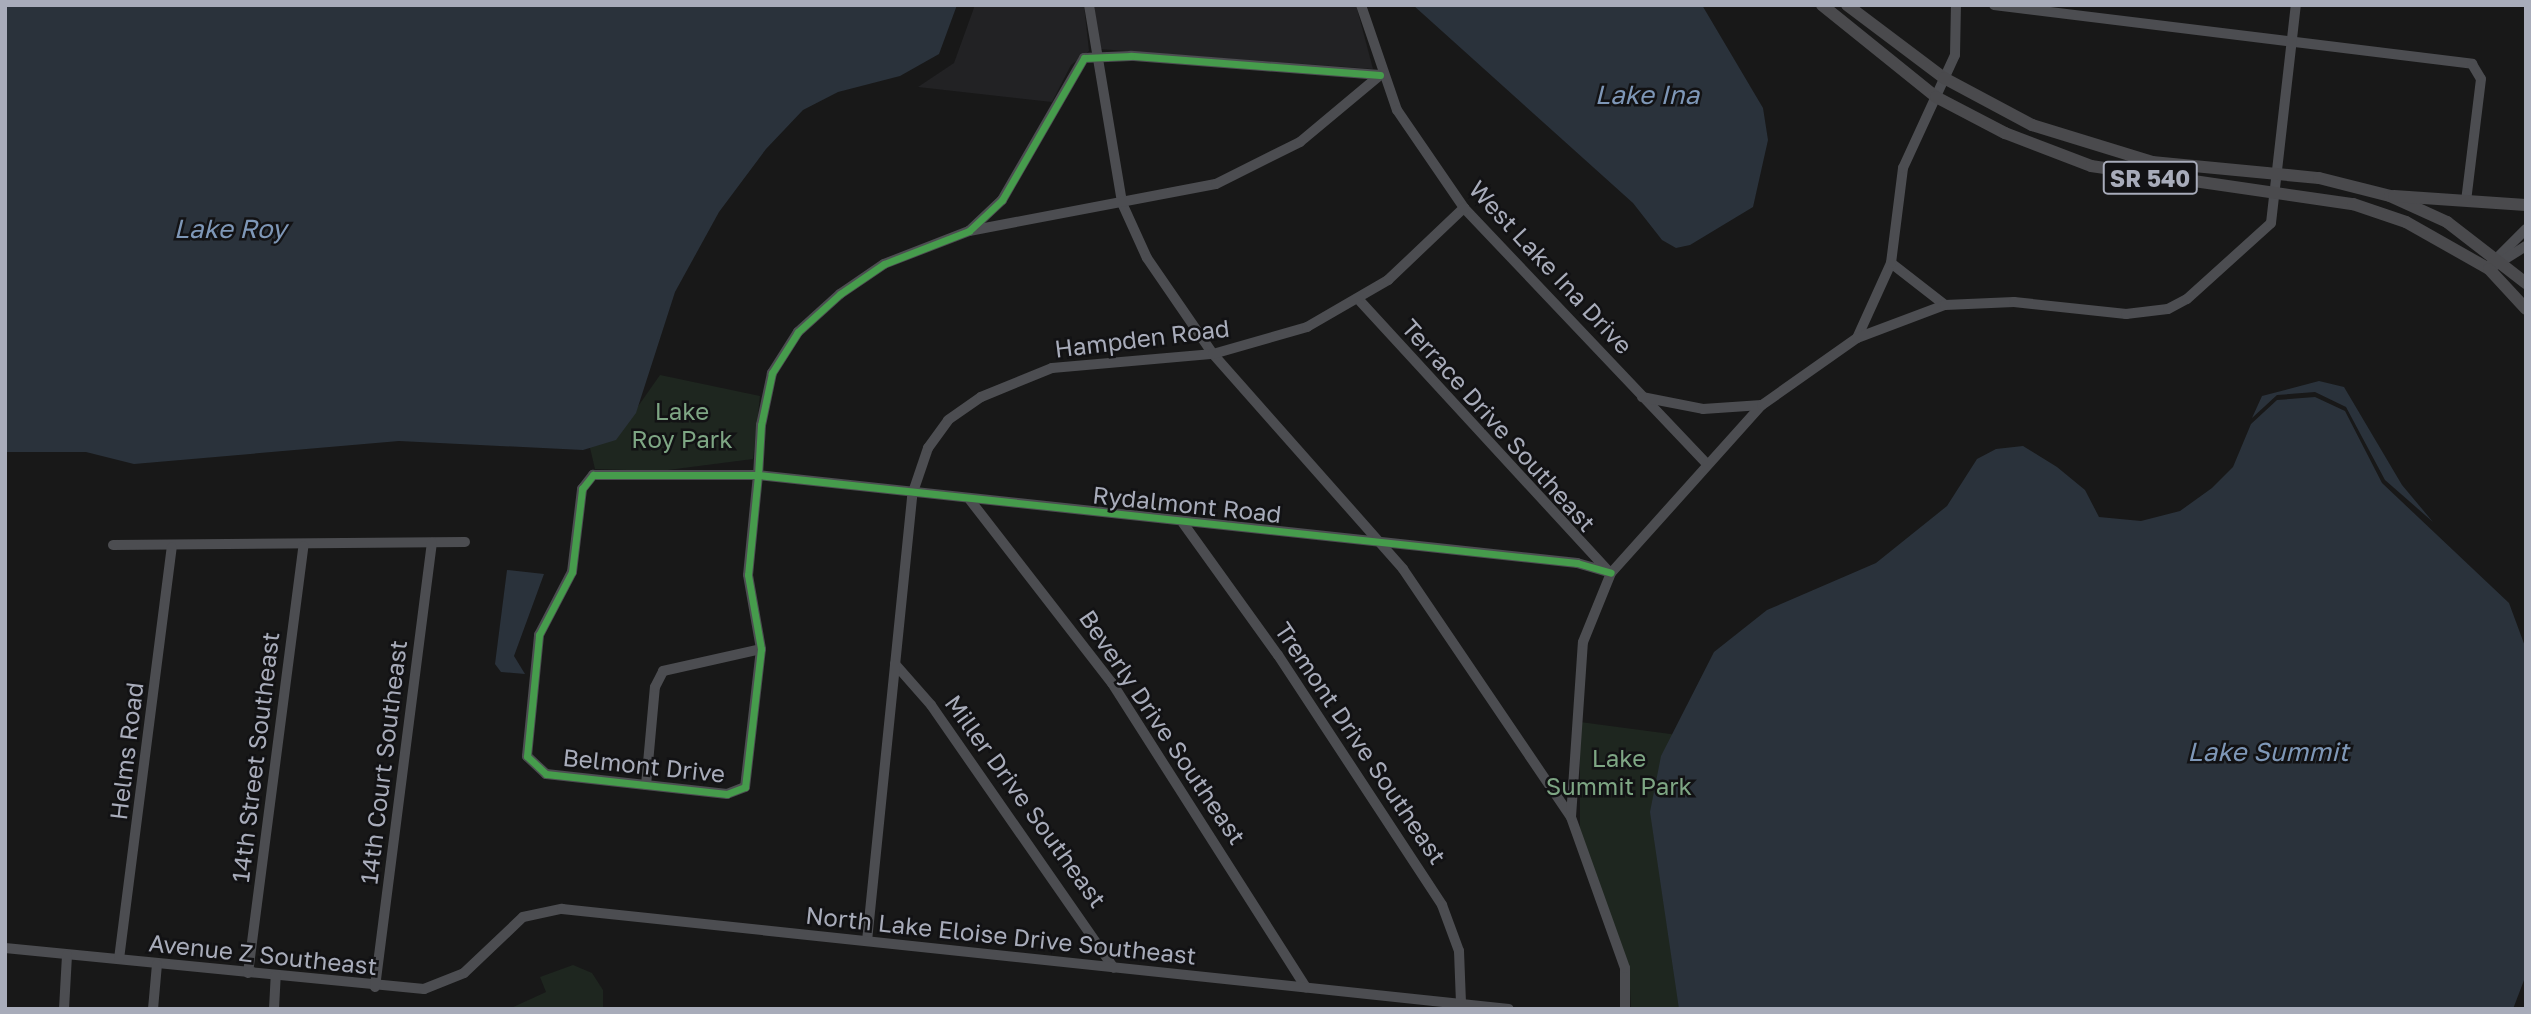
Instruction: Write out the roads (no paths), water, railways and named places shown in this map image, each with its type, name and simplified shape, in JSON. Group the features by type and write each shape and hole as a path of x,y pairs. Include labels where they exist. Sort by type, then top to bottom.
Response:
{"main road":[{"name":"SR 540","path":"1822,5 1936,97 2004,133 2091,166 2353,204 2406,222 2488,269 2526,309"},
{"name":"SR 540","path":"1847,5 1944,78 2010,115 2096,148 2152,162 2279,173 2390,196 2447,222 2526,283"},
{"path":"2390,196 2526,205"}],"street":[{"path":"1089,5 1095,55 1122,203 1147,258 1213,354 1381,543 1492,694 1571,817 1625,968 1625,1009"},
{"name":"West Lake Ina Drive","path":"1361,5 1380,75 1409,130 1464,208 1706,462"},
{"path":"1857,338 1891,263 1897,190 1956,47 1956,5"},
{"path":"1994,5 2472,64 2481,79 2466,201"},
{"path":"1571,817 1583,642 1611,573 1706,462 1762,405 1857,338 1945,305 2014,302 2126,314 2168,309 2265,231 2279,173 2296,5"},
{"path":"969,231 1019,180 1075,68 1095,55 1380,75"},
{"path":"969,231 1216,184 1268,161 1380,75"},
{"name":"Hampden Road","path":"867,941 912,495 928,448 948,420 1005,385 1075,363 1213,354 1299,330 1360,301 1464,208"},
{"path":"2488,269 2526,229"},
{"name":"Belmont Drive","path":"636,476 593,475 585,481 572,572 537,644 527,756 546,774 727,794 745,787 761,649 748,575 767,388 798,332 884,264 969,231"},
{"path":"2498,259 2526,246"},
{"path":"1891,263 1945,305"},
{"name":"Terrace Drive Southeast","path":"1360,301 1611,573"},
{"path":"1642,397 1703,409 1762,405"},
{"name":"Rydalmont Road","path":"636,476 758,475 912,495 1577,563 1611,573"},
{"name":"Beverly Drive Southeast","path":"970,500 1112,682 1306,988"},
{"name":"Tremont Drive Southeast","path":"1183,523 1278,655 1441,905 1459,951 1461,1004"},
{"path":"113,545 172,548 303,547 465,542"},
{"name":"14th Court Southeast","path":"375,987 432,543"},
{"name":"14th Street Southeast","path":"248,973 303,547"},
{"name":"Helms Road","path":"120,959 172,548"},
{"path":"646,785 655,687 663,671 761,649"},
{"name":"Miller Drive Southeast","path":"895,664 932,705 1114,968"},
{"name":"North Lake Eloise Drive Southeast","path":"497,937 523,916 554,909 1509,1009"},
{"name":"Avenue Z Southeast","path":"5,948 375,987 447,984 497,937"},
{"path":"64,1009 67,955"},
{"path":"153,1009 157,964"},
{"path":"274,1009 276,976"}],"water":[{"name":"Lake Roy","path":"5,5 957,5 939,54 900,76 838,92 803,110 766,149 719,212 675,292 636,413 616,440 583,450 399,441 134,464 86,452 5,452"},
{"name":"Lake Ina","path":"1413,5 1702,5 1763,108 1768,140 1753,207 1690,245 1676,248 1662,240 1633,203"},
{"path":"2319,381 2344,387 2402,485 2433,522 2385,480 2346,407 2315,392 2277,395 2252,418 2262,396"},
{"name":"Lake Summit","path":"2315,397 2345,411 2382,483 2509,603 2526,649 2526,975 2513,1009 1679,1009 1650,812 1661,756 1714,652 1767,610 1876,563 1947,506 1977,459 1996,449 2023,446 2057,467 2085,490 2099,517 2141,521 2180,511 2212,488 2233,467 2251,424 2277,400"},
{"path":"507,570 544,574 514,656 525,674 501,672 495,664"}],"park label":[{"name":"Lake Roy Park","path":"682,425"},
{"name":"Lake Summit Park","path":"1619,772"}]}
